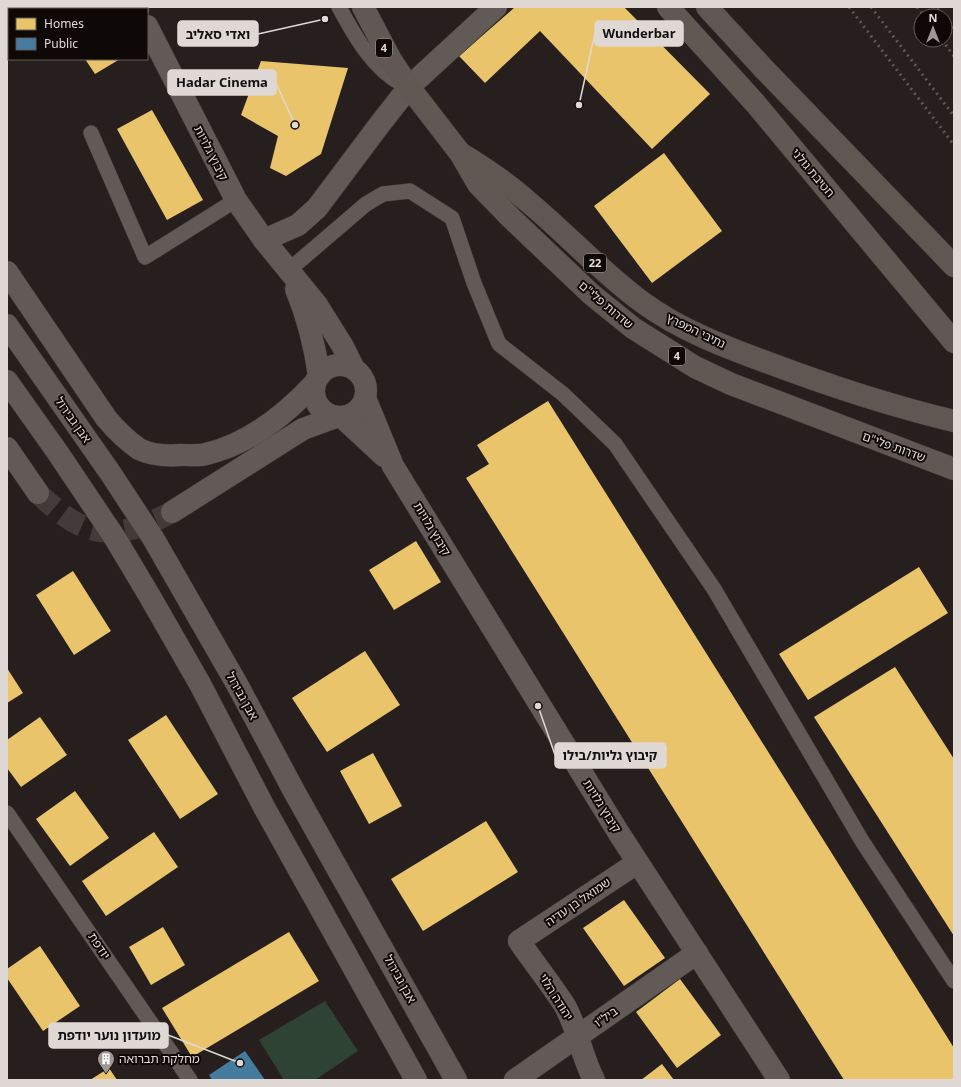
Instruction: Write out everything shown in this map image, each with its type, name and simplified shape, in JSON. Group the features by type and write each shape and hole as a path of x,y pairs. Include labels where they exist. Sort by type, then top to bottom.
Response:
{"highway":[{"name":"שדרות פלי\"ם","path":"363,7 391,60 409,87 460,153 478,184 511,218 591,294 633,328 682,359 731,384 954,469"},
{"name":"חטיבת גולני","path":"668,7 754,103 954,342"},
{"path":"707,7 795,102 954,266"},
{"name":"נתיבי המפרץ","path":"460,153 494,174 527,200 609,276 643,302 679,326 743,354 831,386 954,421"}],"street":[{"path":"264,240 298,225 317,208 409,87 496,7"},
{"name":"קיבוץ גלויות","path":"148,28 236,200 264,240 324,315 354,368"},
{"name":"קיבוץ גלויות","path":"289,270 311,333 316,353 317,380"},
{"path":"7,272 106,418 120,435 141,450 168,456 205,454 233,446 258,431 286,411 330,367 338,365 354,368 365,381 365,398 362,406 355,412 303,429 172,512"},
{"name":"אבן גבירול","path":"7,325 111,474 153,538 238,686 295,793 456,1080"},
{"path":"317,380 314,390 318,404 323,410 339,417"},
{"path":"7,381 58,453 115,538 149,595 200,684 264,807 416,1080"},
{"name":"קיבוץ גלויות","path":"365,398 393,466 637,863 779,1080"},
{"name":"קיבוץ גלויות","path":"339,417 393,466"},
{"path":"7,448 38,493"},
{"name":"שמואל בן עדיה","path":"520,941 637,863"},
{"name":"יהודה הלוי","path":"520,941 565,1007 578,1036 589,1071 594,1080"},
{"name":"ביל\"ו","path":"515,1080 697,953"}],"lane":[{"path":"339,7 363,48 388,74 409,87"},
{"path":"90,133 145,257 236,200"},
{"path":"289,270 366,204 383,194 410,191 452,218 474,283 499,344 563,394 615,444 714,589 862,841 954,981"},
{"name":"יודפת","path":"7,813 190,1080"}],"green space":[{"path":"325,1001 358,1051 315,1080 284,1080 259,1040"}],"building: Homes":[{"path":"7,7 31,8 8,8 8,18"},
{"path":"52,7 104,8 52,8"},
{"path":"515,7 624,7 710,94 652,149 540,31 485,83 459,56"},
{"path":"86,60 118,60 95,74"},
{"path":"261,61 348,68 321,154 286,176 270,168 278,136 241,115"},
{"path":"152,110 203,200 167,220 117,129"},
{"path":"664,153 722,231 652,283 594,206"},
{"path":"548,401 954,1048 954,1080 844,1080 466,478 489,464 477,445"},
{"path":"416,541 441,582 394,610 369,570"},
{"path":"919,567 948,613 808,700 779,654"},
{"path":"73,571 111,631 74,655 36,595"},
{"path":"365,651 400,705 327,752 292,698"},
{"path":"895,667 954,759 954,936 814,717"},
{"path":"7,668 23,693 7,703"},
{"path":"166,715 218,794 180,819 128,740"},
{"path":"40,717 67,755 21,787 7,768 7,740"},
{"path":"373,753 402,806 369,824 340,771"},
{"path":"75,791 109,838 70,866 36,819"},
{"path":"486,821 518,872 423,931 391,879"},
{"path":"154,832 178,867 106,916 82,881"},
{"path":"624,900 665,958 624,986 583,928"},
{"path":"163,927 185,965 151,985 129,947"},
{"path":"289,932 319,981 192,1057 162,1008"},
{"path":"40,946 80,1006 43,1031 7,978 7,969"},
{"path":"680,979 721,1035 677,1068 636,1012"},
{"path":"662,1064 674,1080 641,1080"},
{"name":"מחלקת תברואה","path":"109,1068 117,1080 90,1080"}],"building: Public":[{"path":"245,1051 265,1080 212,1080 209,1075"}],"tunnel":[{"path":"38,493 70,520 85,527 100,531 116,532 133,529 172,512"}],"railway":[{"path":"849,7 954,145"},
{"path":"871,7 954,116"},
{"path":"948,48 954,56"}],"place":[{"name":"ואדי סאליב","path":"325,19"},
{"name":"Wunderbar","path":"579,105"},
{"name":"Hadar Cinema","path":"295,125"},
{"name":"קיבוץ גליות/בילו","path":"538,706"},
{"name":"מועדון נוער יודפת","path":"240,1063"},
{"name":"מחלקת תברואה","path":"106,1074"}]}
